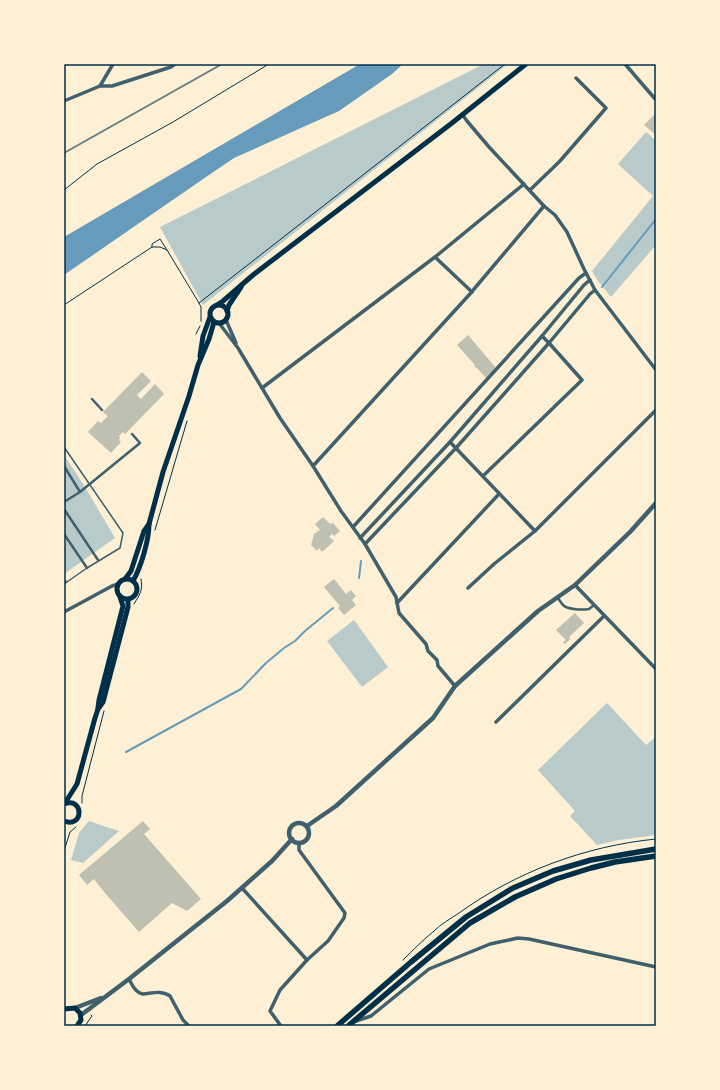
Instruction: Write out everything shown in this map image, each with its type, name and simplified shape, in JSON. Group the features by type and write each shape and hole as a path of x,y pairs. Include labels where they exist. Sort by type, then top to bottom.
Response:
{"main road":[{"path":"198,365 202,336 210,317 210,311 214,306 223,301 243,283 526,64"},
{"path":"133,581 138,572 163,472 198,365 217,323 226,320 228,317 230,305 243,283"},
{"path":"217,305 222,306 228,311"},
{"path":"210,317 217,323"},
{"path":"65,804 77,784 98,709 98,700 123,606 115,586 121,580 125,579 131,571 144,531 149,524"},
{"path":"125,579 129,579 136,584 137,592 128,600"},
{"path":"120,597 128,600"},
{"path":"98,709 103,702 128,607 128,600"},
{"path":"64,821 74,821 78,818 79,812 78,808 74,804 65,804"},
{"path":"337,1026 466,917 513,888 553,871 591,860 656,849"},
{"path":"350,1024 470,923 515,897 556,879 591,868 615,862 656,856"},
{"path":"64,1009 75,1008 80,1013 81,1020 77,1026"}],"street":[{"path":"100,86 113,64"},
{"path":"64,101 100,86 112,86 171,67 175,64"},
{"path":"625,64 656,100"},
{"path":"530,190 560,161 606,108 576,78"},
{"path":"462,114 489,148 555,216 567,232 595,290 656,370"},
{"path":"262,388 435,257 524,184"},
{"path":"313,466 472,292 544,206"},
{"path":"435,257 472,292"},
{"path":"353,528 579,278 586,273"},
{"path":"360,538 450,442 584,285 590,280"},
{"path":"365,544 456,448 595,290"},
{"path":"226,320 238,348 280,418 365,544 396,597 399,613 426,644 428,651 437,660 438,666 455,686"},
{"path":"217,323 238,348"},
{"path":"483,476 582,380 542,336"},
{"path":"92,399 102,410"},
{"path":"468,588 494,564 535,531 656,410"},
{"path":"64,502 80,492 140,442 132,434"},
{"path":"450,442 535,531"},
{"path":"64,466 80,492"},
{"path":"397,604 499,494"},
{"path":"307,826 336,806 433,718 455,686 538,611 575,585 630,532 656,502"},
{"path":"64,509 98,560"},
{"path":"64,534 87,568"},
{"path":"575,585 656,669"},
{"path":"64,612 115,586"},
{"path":"557,597 564,606 568,608 589,610 594,605"},
{"path":"496,722 604,616"},
{"path":"299,823 307,826 309,832 308,837 304,841 299,843 292,839 290,832 294,825 299,823"},
{"path":"81,1015 129,980 242,888 272,861 292,839"},
{"path":"281,1026 270,1011 280,990 307,960 328,941 344,918 345,913 299,850 299,843"},
{"path":"242,888 307,960"},
{"path":"350,1024 371,1016 429,969 490,944 506,940 518,938 530,939 656,967"},
{"path":"129,980 140,993 163,992 168,994 183,1020 189,1026"},
{"path":"75,1008 106,996"}],"lane":[{"path":"64,447 123,534 120,548 98,560 65,582"}],"path":[{"path":"64,190 97,164 173,122 269,64"},
{"path":"199,303 505,64"},
{"path":"64,305 152,247 152,244 160,239 201,307 202,323"},
{"path":"152,247 160,247 167,250"},
{"path":"154,536 189,415"},
{"path":"133,608 142,586 141,579"},
{"path":"82,804 82,796 104,711"},
{"path":"64,851 70,832 75,828"}],"shaded area":[{"path":"484,64 508,64 203,305 160,227"},
{"path":"646,132 656,141 656,245 611,297 592,271 653,196 618,164"},
{"path":"64,455 115,538 64,574"},
{"path":"354,620 388,667 362,687 327,641"},
{"path":"607,703 646,745 656,737 656,835 619,840 597,845 570,816 575,811 538,770"},
{"path":"89,821 119,831 83,863 71,860 79,833"}],"water":[{"path":"360,64 403,64 392,74 339,111 234,158 64,275 64,237"}],"building":[{"path":"656,113 656,135 644,125"},
{"path":"468,335 496,368 486,378 457,345"},
{"path":"142,372 151,381 137,395 141,399 155,384 164,394 125,434 123,432 119,436 119,440 121,442 111,453 88,432 98,421 101,423 108,416 103,412"},
{"path":"323,517 330,524 333,523 340,531 334,536 332,534 329,537 334,541 322,552 319,548 317,551 311,545 314,534 320,530 315,524"},
{"path":"334,579 346,594 351,590 356,596 352,600 356,605 344,615 338,608 340,606 324,587"},
{"path":"575,613 584,623 569,637 570,639 565,644 563,642 566,640 556,630"},
{"path":"143,821 150,829 144,834 201,899 187,911 172,903 139,932 94,879 87,885 79,875"}],"waterway":[{"path":"602,287 656,219"},
{"path":"359,578 361,561"},
{"path":"126,752 241,689 266,663 295,641 333,608"}],"railway":[{"path":"64,153 222,64"}]}
